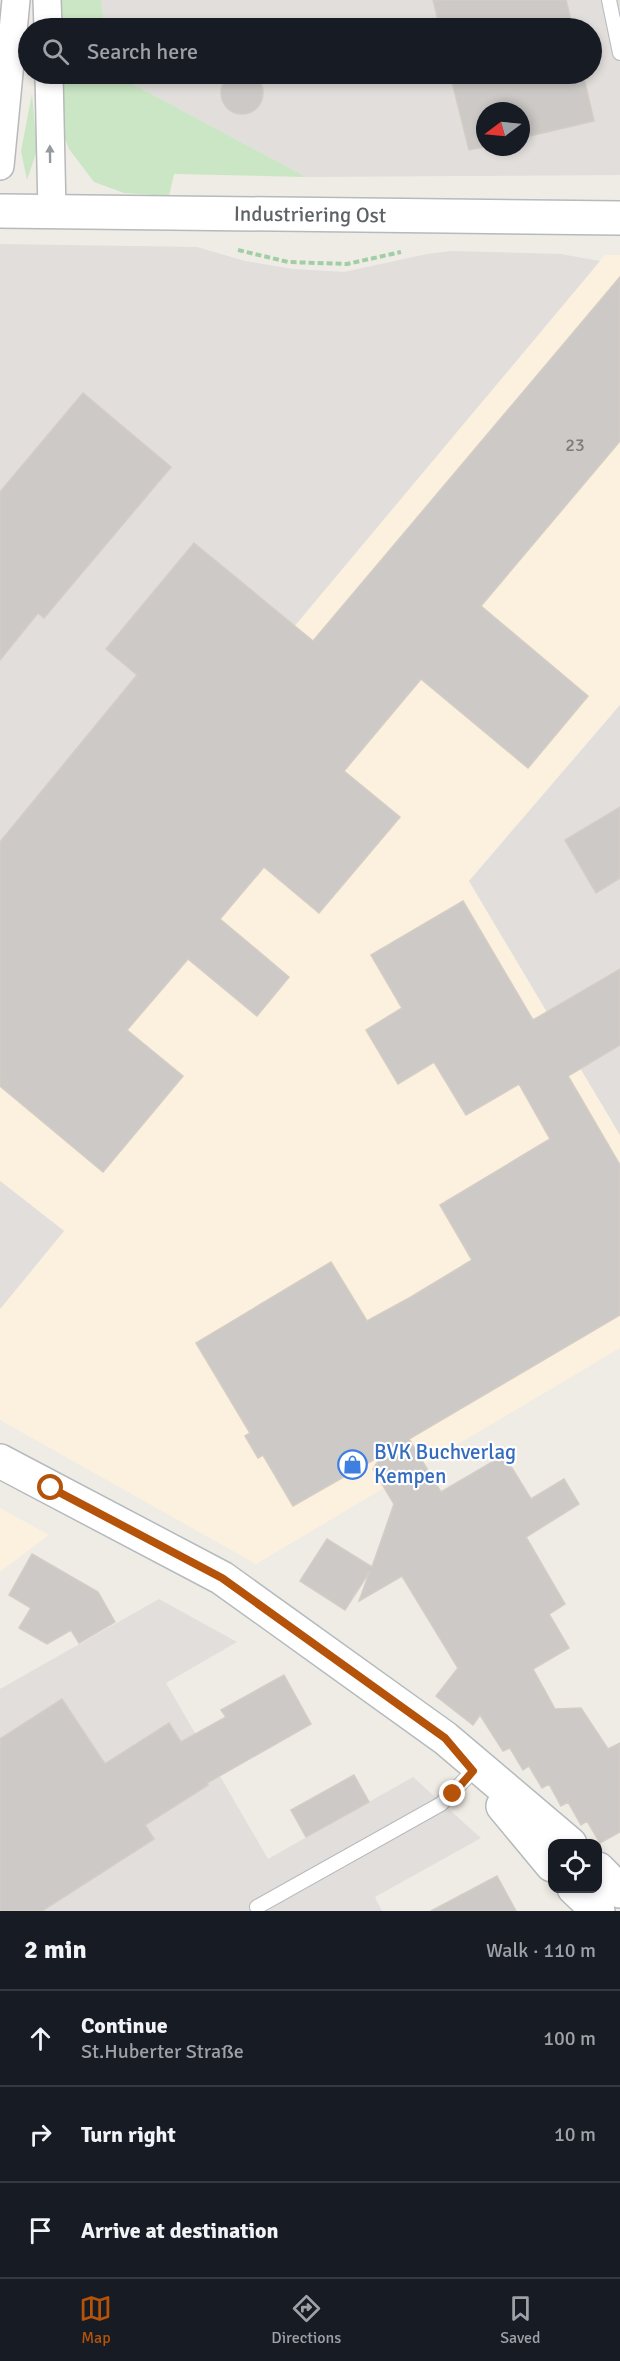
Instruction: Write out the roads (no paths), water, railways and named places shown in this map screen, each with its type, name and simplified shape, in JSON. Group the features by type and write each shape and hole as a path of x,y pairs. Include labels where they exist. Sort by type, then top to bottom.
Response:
{"street":[{"path":"0,166 16,0"},
{"path":"47,0 48,18"},
{"path":"49,84 52,212"},
{"name":"Industriering Ost","path":"0,211 620,218"},
{"path":"0,1461 222,1578 445,1738 475,1767 564,1839"},
{"path":"475,1767 548,1860"},
{"path":"602,1874 620,1891"},
{"path":"579,1893 598,1911"}],"lane":[{"path":"609,0 620,53"},
{"path":"257,1907 441,1804 475,1767"}],"place":[{"name":"BVK Buchverlag Kempen","path":"353,1464"}]}
